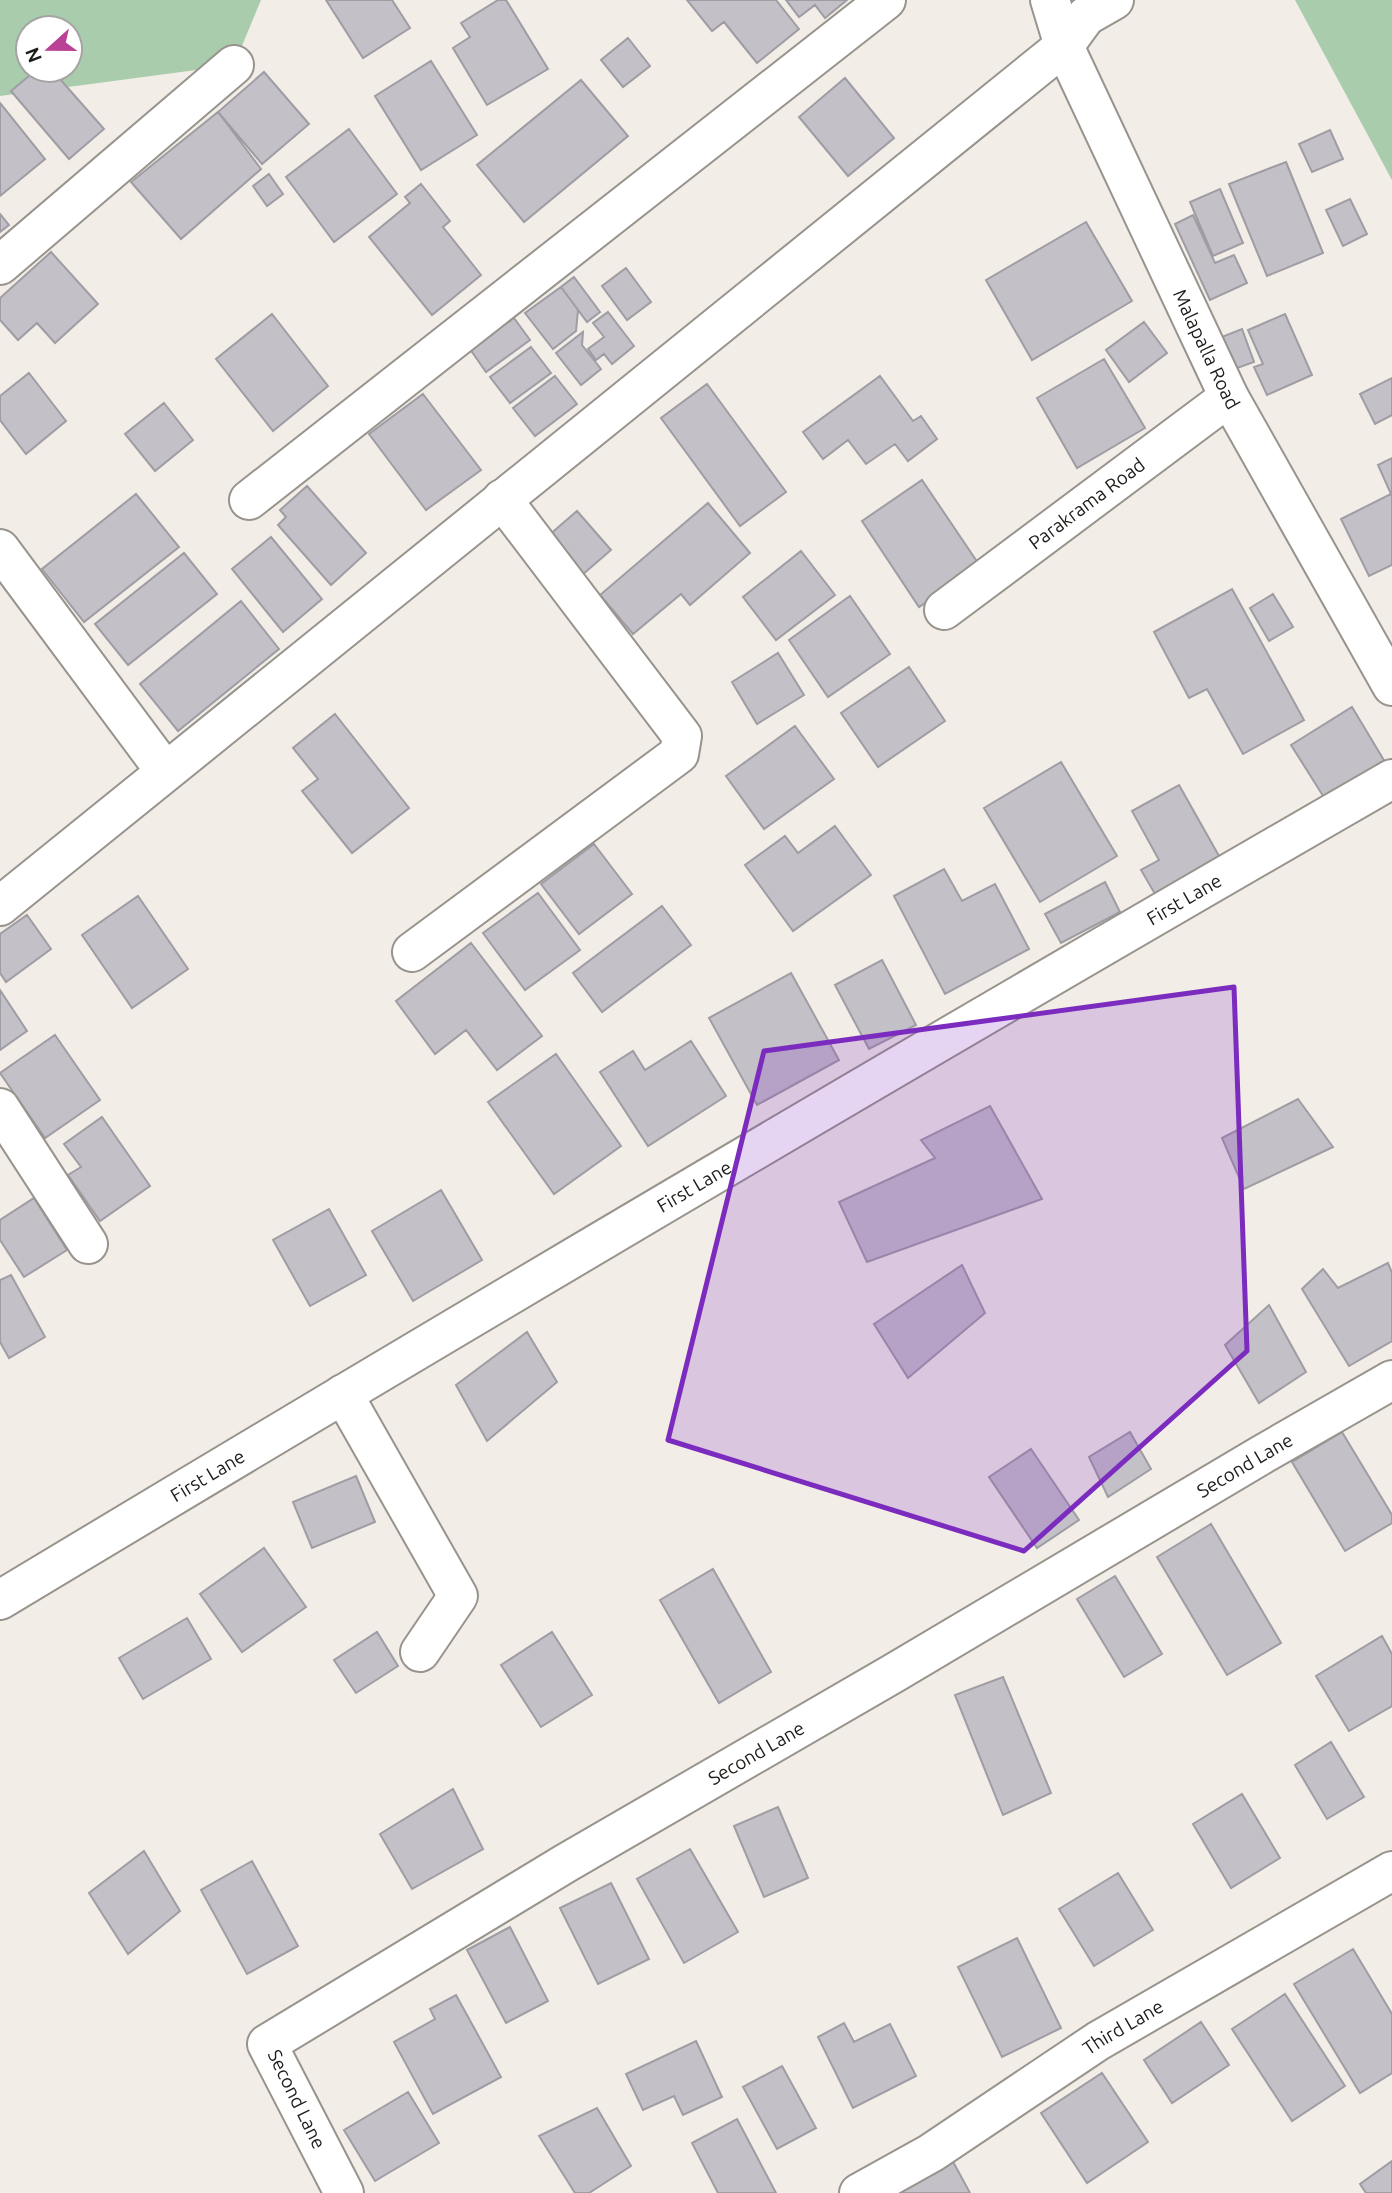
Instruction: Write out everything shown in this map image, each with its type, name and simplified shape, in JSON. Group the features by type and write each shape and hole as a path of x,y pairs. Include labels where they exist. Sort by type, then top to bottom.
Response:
{"street":[{"path":"249,500 886,0"},
{"name":"Malapalla Road","path":"1050,0 1064,46 1229,397 1392,686"},
{"path":"0,906 1064,46 1086,16 1114,0"},
{"path":"0,265 234,65"},
{"name":"Parakrama Road","path":"944,610 1229,397"},
{"path":"412,952 679,754 682,736 502,499"},
{"path":"0,549 165,771"},
{"name":"First Lane","path":"0,1600 343,1394 1392,779"},
{"path":"0,1108 88,1244"},
{"name":"Second Lane","path":"344,2193 267,2045 566,1863 1392,1380"},
{"path":"343,1394 458,1596 420,1652"},
{"name":"Third Lane","path":"859,2193 931,2153 1098,2041 1392,1871"}],"highlighted area":[{"path":"1234,987 1247,1351 1024,1551 668,1440 764,1051"}],"green space":[{"path":"0,0 261,0 234,65 0,96"},
{"path":"1295,0 1392,0 1392,180"}],"building":[{"path":"326,0 392,0 410,28 363,58"},
{"path":"498,0 506,0 548,69 487,105 453,48 470,37 461,23"},
{"path":"687,0 776,0 799,29 757,63 724,22 712,31"},
{"path":"786,0 847,0 825,18 815,5 799,17"},
{"path":"628,38 650,66 623,87 601,60"},
{"path":"431,61 477,135 421,170 375,96"},
{"path":"264,72 309,124 262,164 218,112"},
{"path":"845,78 894,138 848,176 799,117"},
{"path":"581,80 628,136 524,222 477,165"},
{"path":"19,84 64,84 104,129 69,159 11,91"},
{"path":"0,103 45,159 0,196"},
{"path":"218,112 261,169 181,239 131,182"},
{"path":"349,129 397,194 334,242 286,177"},
{"path":"1330,130 1343,159 1312,172 1299,144"},
{"path":"1286,162 1323,253 1267,276 1229,184"},
{"path":"269,174 283,194 267,206 253,186"},
{"path":"421,184 450,221 443,227 481,275 432,315 369,237 410,203 405,197"},
{"path":"1220,189 1243,243 1213,256 1190,202"},
{"path":"1350,199 1367,234 1343,246 1326,210"},
{"path":"0,214 9,225 0,232"},
{"path":"1193,215 1215,263 1234,255 1247,283 1210,300 1175,224"},
{"path":"1086,222 1132,301 1032,360 986,280"},
{"path":"51,252 98,304 55,343 37,323 18,340 0,320 0,298"},
{"path":"626,268 651,302 627,320 602,286"},
{"path":"574,277 600,312 587,322 561,287"},
{"path":"561,287 578,310 576,331 553,349 525,313"},
{"path":"608,312 634,346 612,364 604,354 596,360 588,349 604,337 593,323"},
{"path":"272,314 328,386 273,431 216,359"},
{"path":"1285,314 1312,375 1267,395 1254,367 1263,364 1248,330"},
{"path":"514,318 530,340 486,372 470,349"},
{"path":"1144,322 1167,353 1129,382 1106,350"},
{"path":"1242,329 1254,362 1226,372 1214,340"},
{"path":"583,332 582,345 601,369 581,385 556,353"},
{"path":"531,347 551,373 510,403 490,377"},
{"path":"1104,359 1145,428 1077,468 1037,398"},
{"path":"29,373 66,421 26,454 0,420 0,396"},
{"path":"555,376 577,404 535,436 513,408"},
{"path":"880,376 913,421 921,416 937,439 908,461 895,444 866,464 848,440 823,459 803,432"},
{"path":"1392,378 1392,415 1375,424 1360,394"},
{"path":"707,384 786,492 740,526 661,418"},
{"path":"423,394 481,470 426,510 369,434"},
{"path":"164,403 193,440 155,471 125,434"},
{"path":"1392,458 1392,565 1369,576 1341,519 1391,494 1378,465"},
{"path":"922,480 980,566 919,607 862,521"},
{"path":"307,486 366,553 331,585 278,525 286,517 280,510"},
{"path":"136,494 179,547 84,622 42,569"},
{"path":"708,503 750,553 690,605 681,594 633,634 600,595"},
{"path":"577,511 611,550 582,575 548,536"},
{"path":"271,537 322,599 283,632 232,569"},
{"path":"801,551 835,595 776,640 743,597"},
{"path":"184,553 217,594 128,665 95,624"},
{"path":"1232,589 1304,720 1243,754 1207,689 1189,698 1154,632"},
{"path":"1273,594 1293,627 1269,641 1250,608"},
{"path":"850,596 890,654 828,697 789,640"},
{"path":"241,601 279,649 178,731 140,684"},
{"path":"778,653 804,695 757,724 732,682"},
{"path":"909,667 945,721 878,767 841,713"},
{"path":"1352,707 1385,762 1325,799 1291,745"},
{"path":"335,714 409,808 352,853 302,791 318,779 293,748"},
{"path":"795,726 834,779 764,829 726,776"},
{"path":"1061,762 1117,856 1040,902 984,808"},
{"path":"1179,785 1219,856 1155,894 1141,870 1159,860 1132,811"},
{"path":"835,826 871,875 793,931 745,865 785,836 798,853"},
{"path":"594,844 632,894 579,934 541,884"},
{"path":"944,869 962,901 995,884 1029,949 945,994 894,896"},
{"path":"1105,882 1120,912 1061,943 1045,914"},
{"path":"538,893 580,950 525,990 483,933"},
{"path":"138,896 188,969 132,1008 82,935"},
{"path":"662,906 691,945 602,1012 573,973"},
{"path":"27,915 51,949 6,982 0,973 0,934"},
{"path":"471,943 542,1036 497,1070 466,1030 435,1054 396,1001"},
{"path":"882,960 916,1025 869,1049 835,985"},
{"path":"791,973 839,1060 757,1105 709,1018"},
{"path":"0,990 27,1031 0,1050"},
{"path":"55,1035 100,1100 45,1138 0,1073"},
{"path":"691,1041 726,1096 648,1146 600,1072 633,1051 645,1070"},
{"path":"556,1054 621,1146 554,1194 488,1102"},
{"path":"1298,1099 1333,1147 1244,1189 1222,1138"},
{"path":"990,1106 1042,1199 867,1262 839,1202 935,1158 921,1140"},
{"path":"102,1117 150,1186 100,1221 68,1175 81,1167 64,1144"},
{"path":"441,1190 482,1260 413,1301 372,1231"},
{"path":"34,1198 67,1250 24,1277 0,1240 0,1220"},
{"path":"329,1209 366,1275 310,1306 273,1240"},
{"path":"1388,1263 1392,1273 1392,1341 1349,1366 1302,1289 1323,1269 1338,1288"},
{"path":"962,1265 985,1313 908,1378 874,1324"},
{"path":"11,1275 45,1337 9,1358 0,1342 0,1280"},
{"path":"1269,1305 1306,1372 1259,1403 1225,1345"},
{"path":"527,1332 557,1382 487,1441 456,1385"},
{"path":"1130,1432 1151,1469 1108,1497 1089,1457"},
{"path":"1342,1432 1392,1515 1392,1523 1345,1551 1292,1462"},
{"path":"1031,1449 1079,1520 1037,1548 989,1477"},
{"path":"356,1476 375,1522 312,1548 293,1502"},
{"path":"1211,1524 1281,1643 1227,1675 1157,1557"},
{"path":"264,1548 306,1607 242,1652 200,1594"},
{"path":"713,1569 771,1672 719,1703 660,1600"},
{"path":"1115,1576 1162,1654 1124,1677 1077,1599"},
{"path":"187,1618 211,1659 143,1699 119,1658"},
{"path":"377,1632 398,1666 356,1693 334,1660"},
{"path":"552,1632 592,1695 541,1727 501,1665"},
{"path":"1382,1636 1392,1654 1392,1706 1349,1731 1316,1676"},
{"path":"1003,1677 1051,1793 1003,1815 955,1695"},
{"path":"1331,1742 1364,1797 1327,1819 1295,1765"},
{"path":"453,1789 483,1849 412,1889 380,1834"},
{"path":"1242,1794 1280,1858 1231,1888 1193,1824"},
{"path":"778,1807 808,1878 764,1897 734,1826"},
{"path":"690,1849 738,1932 684,1963 637,1879"},
{"path":"144,1851 180,1911 128,1954 89,1893"},
{"path":"252,1861 298,1946 247,1974 201,1890"},
{"path":"1118,1873 1153,1930 1094,1966 1059,1909"},
{"path":"611,1883 649,1959 598,1984 560,1908"},
{"path":"510,1927 548,2001 506,2023 467,1950"},
{"path":"1017,1938 1061,2028 1002,2057 958,1967"},
{"path":"1353,1949 1392,2014 1392,2073 1360,2093 1294,1984"},
{"path":"1285,1994 1345,2086 1292,2121 1232,2029"},
{"path":"456,1995 501,2077 433,2114 394,2042 435,2019 430,2009"},
{"path":"1201,2022 1229,2065 1172,2103 1144,2060"},
{"path":"844,2023 854,2042 890,2024 916,2076 853,2108 818,2037"},
{"path":"696,2041 722,2097 683,2115 674,2096 643,2110 626,2074"},
{"path":"782,2066 816,2128 777,2149 743,2087"},
{"path":"1102,2073 1148,2142 1087,2183 1041,2113"},
{"path":"408,2092 439,2143 375,2181 344,2130"},
{"path":"597,2108 631,2166 589,2193 575,2193 539,2136"},
{"path":"737,2119 776,2193 718,2193 692,2143"},
{"path":"951,2158 970,2193 890,2193"},
{"path":"1392,2161 1392,2193 1366,2193 1360,2184"}]}
